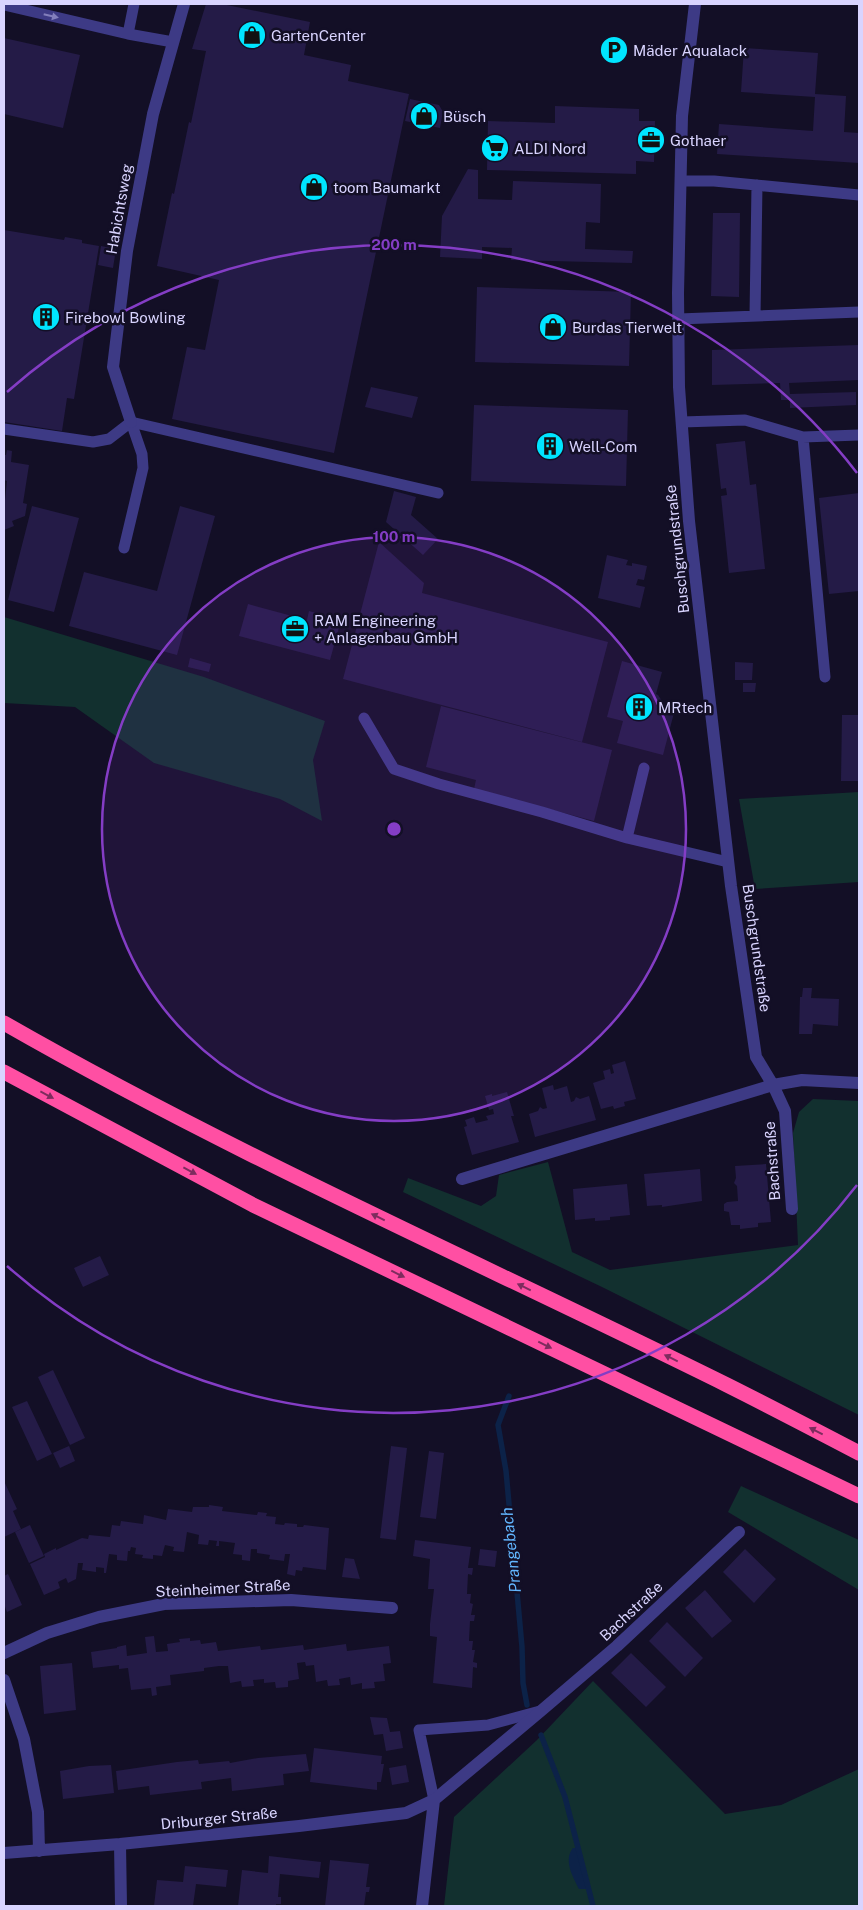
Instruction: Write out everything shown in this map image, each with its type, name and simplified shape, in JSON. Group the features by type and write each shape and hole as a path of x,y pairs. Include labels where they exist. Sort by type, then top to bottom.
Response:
{"highway":[{"path":"4,1023 277,1169 727,1385 859,1453"},
{"path":"4,1072 253,1205 859,1496"}],"street":[{"name":"Habichtsweg","path":"131,422 113,367 127,251 153,114 184,4"},
{"name":"Buschgrundstraße","path":"695,4 682,116 679,319 679,387 689,521 728,862 756,1057 773,1085 785,1111"},
{"path":"462,1179 773,1085 802,1080 859,1083"},
{"name":"Bachstraße","path":"785,1111 792,1209"},
{"name":"Bachstraße","path":"434,1800 617,1646 739,1532"},
{"name":"Steinheimer Straße","path":"4,1653 47,1634 90,1620 164,1604 291,1600 392,1608"},
{"path":"4,1680 24,1739 38,1812 39,1851"},
{"path":"422,1906 434,1800"},
{"name":"Driburger Straße","path":"4,1853 120,1844 406,1813 434,1800"},
{"path":"120,1844 121,1906"}],"lane":[{"path":"128,34 134,4"},
{"path":"4,5 128,34 172,42"},
{"path":"681,181 714,181 859,195"},
{"path":"755,316 757,185"},
{"path":"679,319 859,312"},
{"path":"682,422 745,420 803,437 859,435"},
{"path":"4,428 93,442 109,439 131,422"},
{"path":"131,422 438,493"},
{"path":"124,548 143,468 142,454 131,422"},
{"path":"803,437 825,677"},
{"path":"364,718 394,769 439,784 542,812 627,838 728,862"},
{"path":"627,838 644,768"},
{"name":"Bachstraße","path":"434,1800 420,1730 488,1725 542,1710"}],"green space":[{"path":"4,617 204,677 325,721 313,760 322,821 280,799 154,763 75,707 4,703"},
{"path":"859,792 859,882 755,889 739,799"},
{"path":"813,1099 859,1101 859,1415 602,1287 403,1192 408,1178 481,1206 496,1196 499,1175 548,1162 572,1252 610,1270 798,1245 793,1133 799,1112"},
{"path":"741,1486 859,1540 859,1590 728,1512"},
{"path":"593,1681 725,1814 781,1805 859,1769 859,1906 444,1906 454,1817 537,1740"}],"water":[{"path":"573,1848 579,1848 588,1889 579,1889 572,1874 569,1858"}],"building":[{"name":"toom Baumarkt","path":"206,4 222,4 310,22 304,55 351,65 348,81 409,94 334,453 172,419 187,347 205,350 219,280 157,266 172,193 174,194 206,51 192,49"},
{"path":"4,38 80,55 63,128 4,114"},
{"path":"744,48 818,53 815,94 846,96 844,132 859,133 859,163 717,154 719,124 813,131 815,97 741,92"},
{"name":"Büsch","path":"410,99 439,105 443,112 440,128 405,121"},
{"path":"555,106 639,109 639,121 655,121 654,162 636,161 636,174 487,170 488,121 555,123"},
{"path":"468,169 478,170 478,199 512,200 513,181 601,184 600,223 586,222 585,249 633,251 632,263 511,260 512,248 482,247 482,259 440,257 442,216"},
{"path":"713,213 740,213 739,297 711,296"},
{"name":"Firebowl Bowling","path":"4,230 64,240 65,237 99,246 74,399 67,398 62,431 4,422"},
{"path":"101,246 116,249 113,268 98,265"},
{"name":"Burdas Tierwelt","path":"477,287 631,292 629,366 475,362"},
{"path":"859,345 859,380 789,383 790,394 856,392 856,405 790,408 790,400 781,400 780,383 712,385 712,350"},
{"path":"371,387 418,397 412,418 365,407"},
{"name":"Well-Com","path":"474,405 628,410 626,486 471,481"},
{"path":"745,441 750,485 756,484 765,569 729,573 721,496 727,495 726,488 721,489 716,444"},
{"path":"7,450 12,451 11,462 29,465 23,503 27,504 25,516 12,521 14,526 4,530 4,500 7,481 4,480 4,455 6,455"},
{"path":"394,491 416,497 411,515 438,539 423,555 386,522"},
{"path":"859,493 859,591 829,594 819,498"},
{"path":"32,506 79,518 54,612 8,600"},
{"path":"180,506 215,516 177,655 69,626 84,572 157,591"},
{"path":"379,542 424,583 422,593 608,642 582,742 343,679"},
{"path":"607,555 628,560 626,565 632,566 632,563 647,566 644,580 638,579 636,585 645,587 640,608 598,598"},
{"path":"248,604 307,620 309,611 341,620 330,660 239,636"},
{"path":"190,658 211,664 209,672 188,667"},
{"name":"MRtech","path":"622,661 662,672 656,694 662,701 661,706 675,709 663,755 617,743 623,721 607,717"},
{"path":"735,662 753,663 752,680 735,680"},
{"path":"743,683 756,683 755,692 743,692"},
{"path":"441,706 612,750 594,821 474,789 476,780 426,767"},
{"path":"842,715 859,715 859,781 841,781"},
{"path":"803,988 812,988 811,998 839,999 838,1026 813,1024 812,1034 799,1034 800,997 802,997"},
{"path":"625,1061 636,1099 624,1102 625,1106 614,1109 613,1106 601,1109 593,1083 605,1079 603,1071 610,1069 611,1074 614,1073 612,1065"},
{"path":"553,1085 554,1090 567,1086 571,1102 576,1097 580,1099 589,1096 596,1120 535,1137 529,1114 538,1111 540,1107 543,1109 547,1108 542,1088"},
{"path":"507,1092 514,1116 511,1116 519,1142 472,1155 464,1127 467,1126 465,1120 474,1117 476,1123 488,1120 486,1116 494,1114 493,1109 489,1110 485,1096"},
{"path":"766,1164 771,1222 758,1223 758,1227 740,1229 740,1225 731,1225 729,1212 724,1211 724,1204 738,1201 737,1186 734,1183 736,1178 735,1166"},
{"path":"700,1169 702,1201 662,1207 662,1205 647,1206 644,1174"},
{"path":"627,1184 630,1215 610,1217 610,1220 595,1221 595,1218 575,1220 573,1189"},
{"path":"100,1256 109,1275 83,1287 74,1268"},
{"path":"53,1370 85,1438 70,1445 38,1377"},
{"path":"27,1401 52,1454 37,1461 12,1407"},
{"path":"69,1446 75,1461 60,1468 53,1453"},
{"path":"391,1446 407,1448 396,1540 380,1538"},
{"path":"429,1451 444,1453 436,1519 420,1517"},
{"path":"4,1481 17,1509 13,1511 21,1529 4,1537"},
{"path":"209,1505 223,1507 222,1511 257,1515 258,1512 267,1513 266,1516 276,1517 275,1524 284,1525 285,1523 297,1524 297,1527 303,1527 304,1525 329,1528 326,1570 303,1567 302,1571 296,1570 295,1576 287,1574 290,1554 285,1554 284,1561 269,1559 270,1555 257,1553 257,1549 251,1549 250,1561 242,1560 242,1555 233,1554 235,1543 219,1541 219,1546 216,1546 217,1541 209,1540 208,1545 198,1544 199,1535 187,1532 184,1552 173,1551 174,1547 165,1545 162,1556 153,1555 153,1559 142,1558 143,1555 135,1554 136,1548 131,1547 130,1551 128,1551 127,1561 117,1560 117,1555 109,1554 106,1573 104,1573 104,1568 96,1567 96,1572 82,1570 83,1563 78,1563 76,1579 68,1583 66,1578 58,1582 60,1588 44,1595 30,1564 45,1557 44,1554 56,1548 56,1550 82,1538 88,1539 89,1535 110,1537 112,1525 120,1526 121,1521 143,1524 144,1515 166,1520 168,1509 192,1512 193,1507 209,1507"},
{"path":"30,1525 44,1556 29,1563 15,1532"},
{"path":"415,1540 471,1547 468,1568 473,1568 472,1575 468,1574 467,1594 471,1594 470,1603 473,1604 471,1615 475,1615 474,1621 470,1621 469,1641 473,1641 472,1650 475,1650 473,1662 477,1663 477,1668 473,1667 472,1688 433,1683 437,1637 430,1636 430,1624 434,1589 428,1589 430,1559 413,1556"},
{"path":"480,1549 497,1551 495,1567 478,1565"},
{"path":"745,1549 776,1579 754,1603 723,1572"},
{"path":"345,1558 354,1559 360,1579 342,1577"},
{"path":"8,1574 22,1605 7,1612 4,1604 4,1576"},
{"path":"705,1590 732,1621 712,1638 685,1608"},
{"path":"667,1622 703,1658 685,1677 649,1641"},
{"path":"154,1636 156,1652 168,1651 167,1644 180,1642 179,1639 190,1638 190,1641 200,1640 201,1644 216,1642 218,1651 260,1646 261,1650 303,1645 304,1650 346,1644 347,1651 389,1646 391,1663 383,1664 385,1681 374,1682 375,1688 362,1689 362,1683 351,1685 350,1677 339,1679 340,1685 328,1686 327,1680 316,1682 314,1665 306,1666 305,1662 297,1663 299,1679 288,1681 288,1687 276,1688 275,1682 264,1683 264,1679 253,1680 254,1686 242,1687 241,1681 230,1683 228,1666 219,1666 204,1668 204,1671 170,1675 171,1685 156,1687 157,1695 152,1696 151,1688 131,1690 128,1668 119,1669 119,1665 93,1668 91,1652 126,1645 127,1656 147,1653 145,1637"},
{"path":"631,1653 666,1687 646,1707 611,1673"},
{"path":"72,1663 76,1710 44,1714 40,1666"},
{"path":"370,1717 387,1718 390,1732 400,1731 403,1748 386,1751 383,1734 374,1735"},
{"path":"314,1748 382,1756 381,1764 384,1764 381,1782 377,1782 377,1790 310,1782"},
{"path":"306,1754 309,1771 283,1774 284,1785 232,1791 231,1778 201,1782 202,1789 150,1795 149,1786 118,1790 116,1771 198,1760 199,1764 229,1761 230,1763 258,1758"},
{"path":"111,1765 114,1793 63,1799 60,1771 89,1766"},
{"path":"406,1765 409,1782 392,1785 389,1768"},
{"path":"269,1856 321,1862 319,1878 280,1874 278,1897 281,1897 281,1904 276,1904 276,1906 238,1906 242,1870 268,1873"},
{"path":"330,1860 369,1864 366,1887 370,1887 369,1892 366,1892 364,1906 325,1906"},
{"path":"185,1866 228,1870 226,1887 196,1884 193,1906 154,1906 157,1880 183,1882"}],"waterway":[{"name":"Prangebach","path":"509,1396 498,1425 506,1471 522,1647 523,1683 527,1705"},
{"name":"Prangebach","path":"541,1735 565,1797 593,1906"}],"place":[{"name":"GartenCenter","path":"252,35"},
{"name":"Mäder Aqualack","path":"614,50"},
{"name":"Büsch","path":"424,116"},
{"name":"Gothaer","path":"651,140"},
{"name":"ALDI Nord","path":"495,148"},
{"name":"toom Baumarkt","path":"314,187"},
{"name":"Firebowl Bowling","path":"46,317"},
{"name":"Burdas Tierwelt","path":"553,327"},
{"name":"Well-Com","path":"550,446"},
{"name":"RAM Engineering + Anlagenbau GmbH","path":"295,629"},
{"name":"MRtech","path":"639,707"}]}
